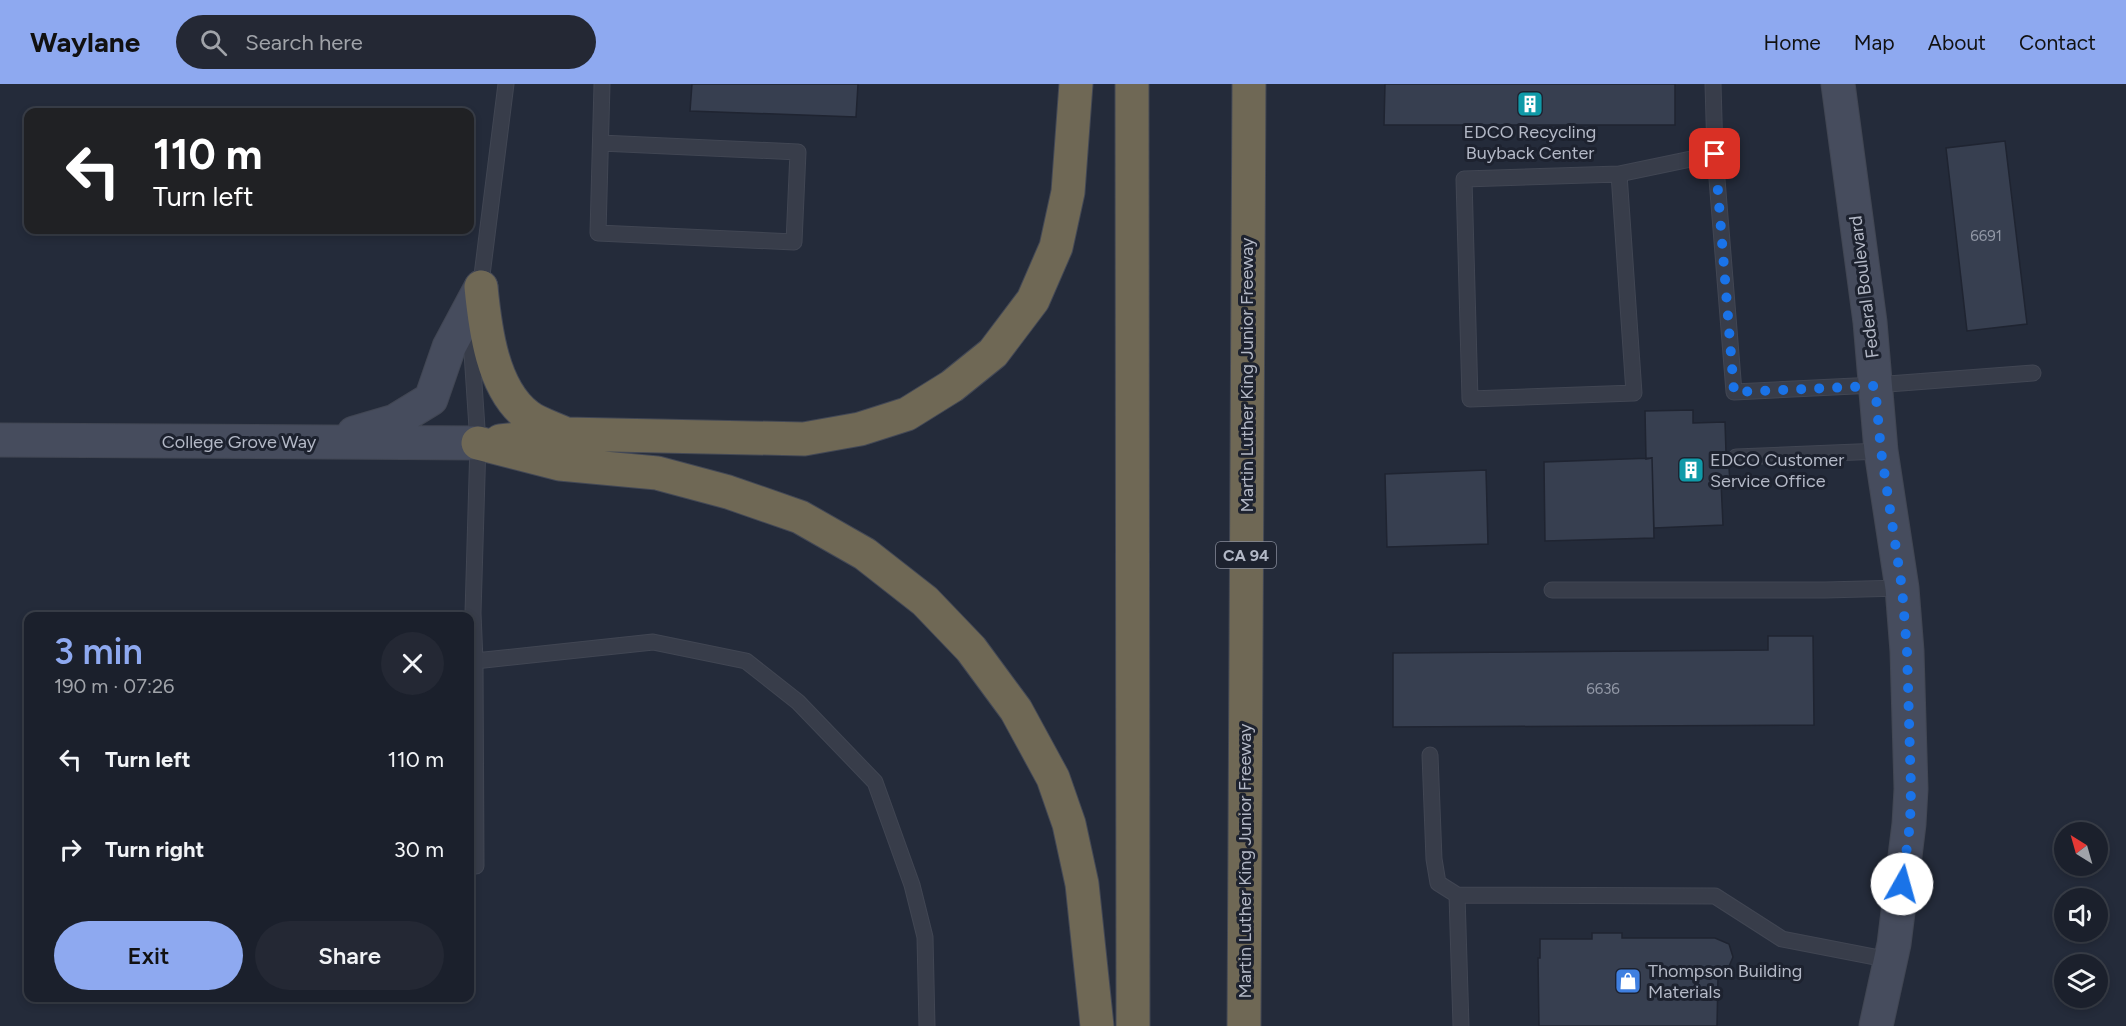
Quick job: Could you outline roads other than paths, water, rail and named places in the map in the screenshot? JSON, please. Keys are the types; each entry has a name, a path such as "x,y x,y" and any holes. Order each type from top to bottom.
{"highway":[{"path":"478,443 566,434 804,439 860,429 907,414 952,386 993,353 1033,300 1056,247 1068,192 1076,84"},
{"path":"1131,84 1133,1026"},
{"name":"Martin Luther King Junior Freeway","path":"1244,1026 1249,84"},
{"path":"481,287 485,328 492,358 510,396 528,416 566,434"},
{"path":"478,443 560,464 657,473 728,492 800,517 865,554 925,601 971,649 1016,710 1053,778 1069,824 1082,884 1097,1026"}],"main road":[{"name":"Federal Boulevard","path":"1838,84 1870,322 1881,451 1902,588 1907,651 1910,824 1890,960 1876,1026"},
{"path":"320,442 395,421 431,399 449,347 481,287"},
{"name":"College Grove Way","path":"0,440 478,443"}],"lane":[{"path":"473,612 478,443 472,353 506,84"},
{"path":"600,143 798,152 794,242 598,233 600,143 602,84"},
{"path":"1713,84 1715,154 1734,392 1875,386 2033,373"},
{"path":"1619,174 1634,393 1470,399 1464,178 1619,174 1715,154"},
{"path":"1736,457 1881,451"},
{"path":"1552,590 1902,588"},
{"path":"474,637 476,866"},
{"path":"475,661 653,642 746,661 798,702 875,782 912,885 925,937 927,1026"},
{"path":"1430,755 1434,859 1438,883 1457,895 1715,896 1782,939 1890,960"},
{"path":"1457,895 1461,1026"}],"place":[{"name":"EDCO Recycling Buyback Center","path":"1530,104"},
{"name":"EDCO Customer Service Office","path":"1691,470"},
{"name":"Thompson Building Materials","path":"1628,981"}]}
